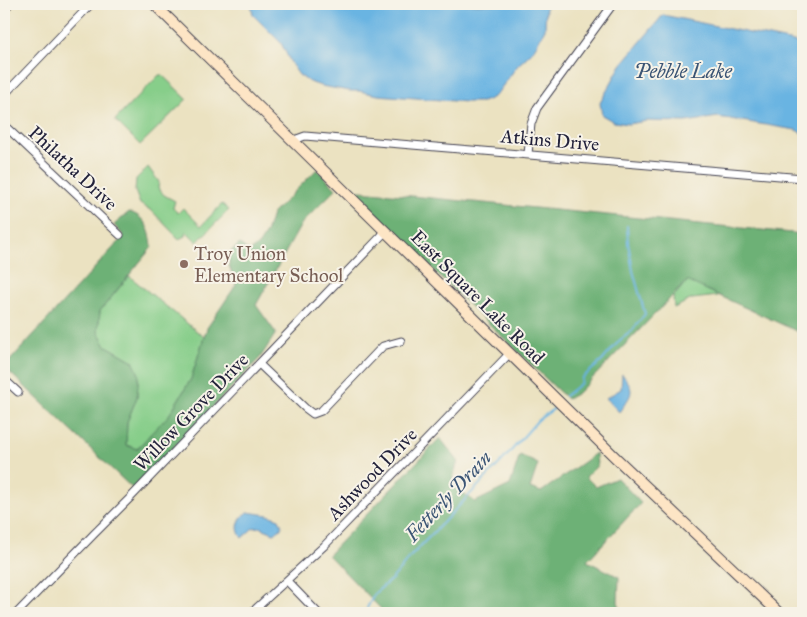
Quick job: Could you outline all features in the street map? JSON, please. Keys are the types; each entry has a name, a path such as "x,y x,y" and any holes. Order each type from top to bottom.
{"main road":[{"name":"East Square Lake Road","path":"159,5 617,459 779,613"}],"street":[{"path":"4,11 9,4"},
{"path":"4,95 90,4"},
{"path":"528,154 531,124 536,108 613,4"},
{"name":"Philatha Drive","path":"4,125 120,235"},
{"name":"Atkins Drive","path":"294,140 305,136 803,178"},
{"name":"Willow Grove Drive","path":"17,613 93,534 132,497 386,231"},
{"path":"259,364 304,408 313,414 321,411 384,346 401,341"},
{"name":"Ashwood Drive","path":"251,613 324,546 510,353"},
{"path":"4,378 18,392"},
{"path":"287,581 318,613"}],"green space":[{"path":"159,75 162,75 187,99 140,145 115,120"},
{"path":"148,167 159,182 158,188 164,195 175,201 173,208 178,213 183,208 201,226 222,204 229,210 197,242 186,231 185,236 179,239 152,211 140,204 135,191 136,179"},
{"path":"317,169 336,189 302,223 256,305 276,333 260,358 133,489 4,367 124,236 114,225 129,212 135,214 149,230 152,247 100,311 98,331 105,345 133,361 139,374 137,397 127,422 126,445 137,449 169,415 191,379 207,328 236,285 229,265 229,253 240,244 250,252 259,244 266,233 272,214"},
{"path":"350,190 803,234 803,334 687,281 578,393 567,399"},
{"path":"129,276 204,337 191,379 169,415 137,449 126,445 127,422 137,397 133,361 105,345 98,331 100,311"},
{"path":"691,277 718,296 692,299 674,308 673,297"},
{"path":"440,438 458,461 452,481 475,502 510,485 520,455 538,464 530,488 541,492 596,453 597,466 586,477 596,487 617,478 641,503 587,561 619,577 618,602 622,613 385,613 328,555"}],"water":[{"path":"251,4 546,4 545,29 531,53 518,65 496,95 490,99 482,102 466,102 378,95 321,86 309,82 299,75 281,43 253,15"},
{"name":"Pebble Lake","path":"663,15 803,44 803,134 796,130 718,117 686,122 647,121 628,124 614,122 602,115 600,103 621,65"},
{"path":"622,374 630,385 631,393 619,412 606,398 621,389"},
{"path":"247,512 268,515 279,519 282,526 280,530 274,533 259,527 253,528 242,538 238,524"}],"waterway":[{"name":"Fetterly Drain","path":"565,396 581,383 582,378 602,361 620,340 632,331 645,314 633,271 627,226"},
{"name":"Fetterly Drain","path":"367,608 375,593 393,578 409,558 503,460 538,420 555,408"}],"place":[{"name":"Troy Union Elementary School","path":"184,264"}]}
